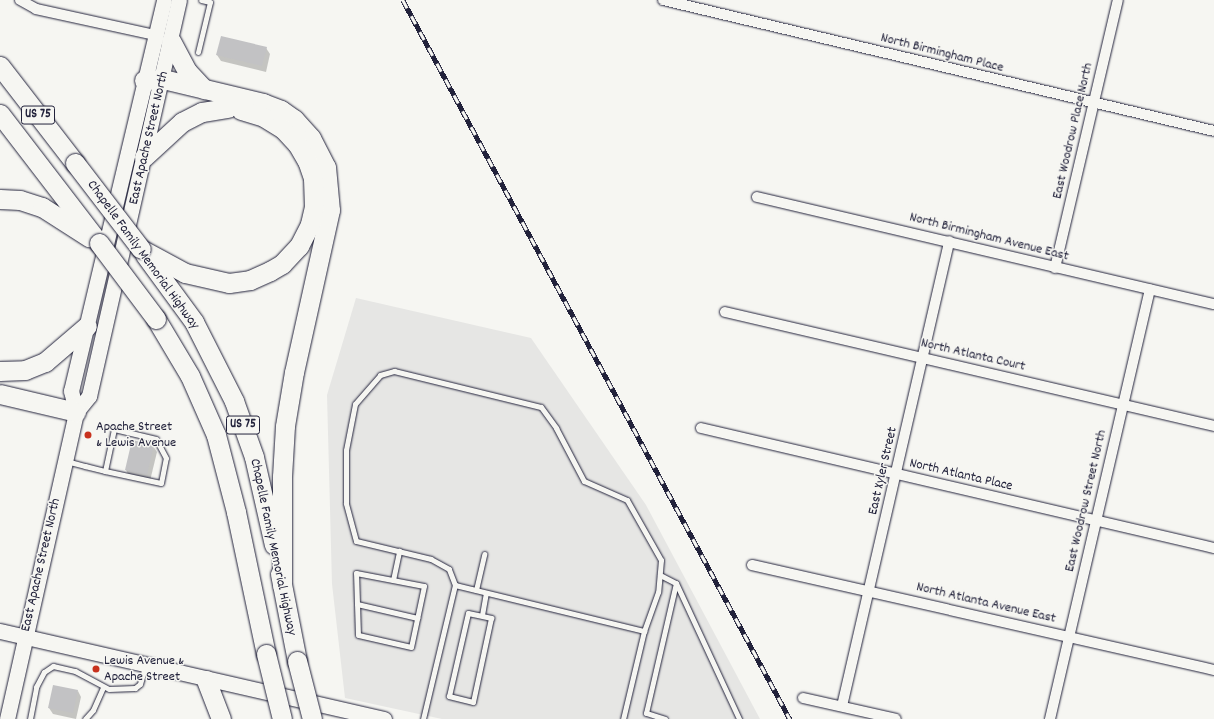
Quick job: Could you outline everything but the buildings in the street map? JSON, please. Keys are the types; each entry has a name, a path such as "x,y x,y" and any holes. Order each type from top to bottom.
{"highway":[{"path":"163,38 187,72 204,89"},
{"name":"Chapelle Family Memorial Highway","path":"0,66 141,249 168,273 207,345 245,430 261,486 297,661 312,719"},
{"path":"144,80 269,120 283,129 297,144 307,161 313,178 314,202 310,224 303,239 288,258 270,271 250,280 218,282 197,277 168,273"},
{"path":"161,85 204,89 263,103 288,114 315,144 328,176 330,198 328,225 294,372 287,413 282,477 282,585"},
{"path":"144,157 182,122 202,112 228,108"},
{"name":"Chapelle Family Memorial Highway","path":"0,114 65,211 99,243 156,319 190,376 216,435 236,512 266,654 282,719"},
{"path":"0,199 30,203 65,211"},
{"path":"0,371 25,370 45,362 87,326"},
{"path":"0,394 76,412"},
{"path":"206,680 221,719"}],"main road":[{"name":"East Apache Street North","path":"76,412 89,396 161,85 164,0"},
{"name":"East Apache Street North","path":"7,719 76,412 71,391 144,80 179,0"},
{"path":"0,631 206,680 384,719"}],"street":[{"path":"20,0 36,9 163,38"},
{"name":"North Birmingham Place","path":"663,0 1094,104 1214,131"},
{"name":"East Woodrow Place North","path":"1055,268 1118,0"},
{"name":"North Birmingham Avenue East","path":"757,197 1214,304"},
{"name":"East Xyler Street","path":"842,706 924,358 949,241"},
{"name":"East Woodrow Street North","path":"1050,719 1150,290"},
{"name":"North Atlanta Court","path":"726,312 1214,426"},
{"name":"North Atlanta Place","path":"701,428 1214,548"},
{"name":"North Atlanta Avenue East","path":"752,565 869,590 1214,670"},
{"path":"803,698 896,719"}],"lane":[{"path":"198,52 210,2 201,0"},
{"path":"423,719 455,585 450,569 431,559 356,541 346,503 346,450 355,404 380,375 394,371 541,407 556,428 584,481 628,500 662,560 658,592 644,631 623,719"},
{"path":"65,461 161,483 166,458 156,439 114,429 105,470"},
{"path":"393,580 399,551"},
{"path":"476,590 484,554"},
{"path":"356,572 393,580 424,586 411,647 358,635 356,572"},
{"path":"660,575 676,583 739,719"},
{"path":"665,719 646,713 676,583"},
{"path":"455,585 644,631"},
{"path":"482,615 486,593"},
{"path":"357,604 417,618"},
{"path":"468,613 482,615 491,618 473,702 449,696 468,613"},
{"path":"30,719 36,687 44,672 53,666 75,671 103,688 135,688 140,684 145,666"},
{"path":"85,719 93,710 103,688"}],"shaded area":[{"path":"356,298 531,338 646,505 760,719 442,719 345,698 332,584 327,395"}],"railway":[{"path":"403,0 790,719"}],"place":[{"name":"Apache Street & Lewis Avenue","path":"88,435"},
{"name":"Lewis Avenue & Apache Street","path":"96,669"}]}
